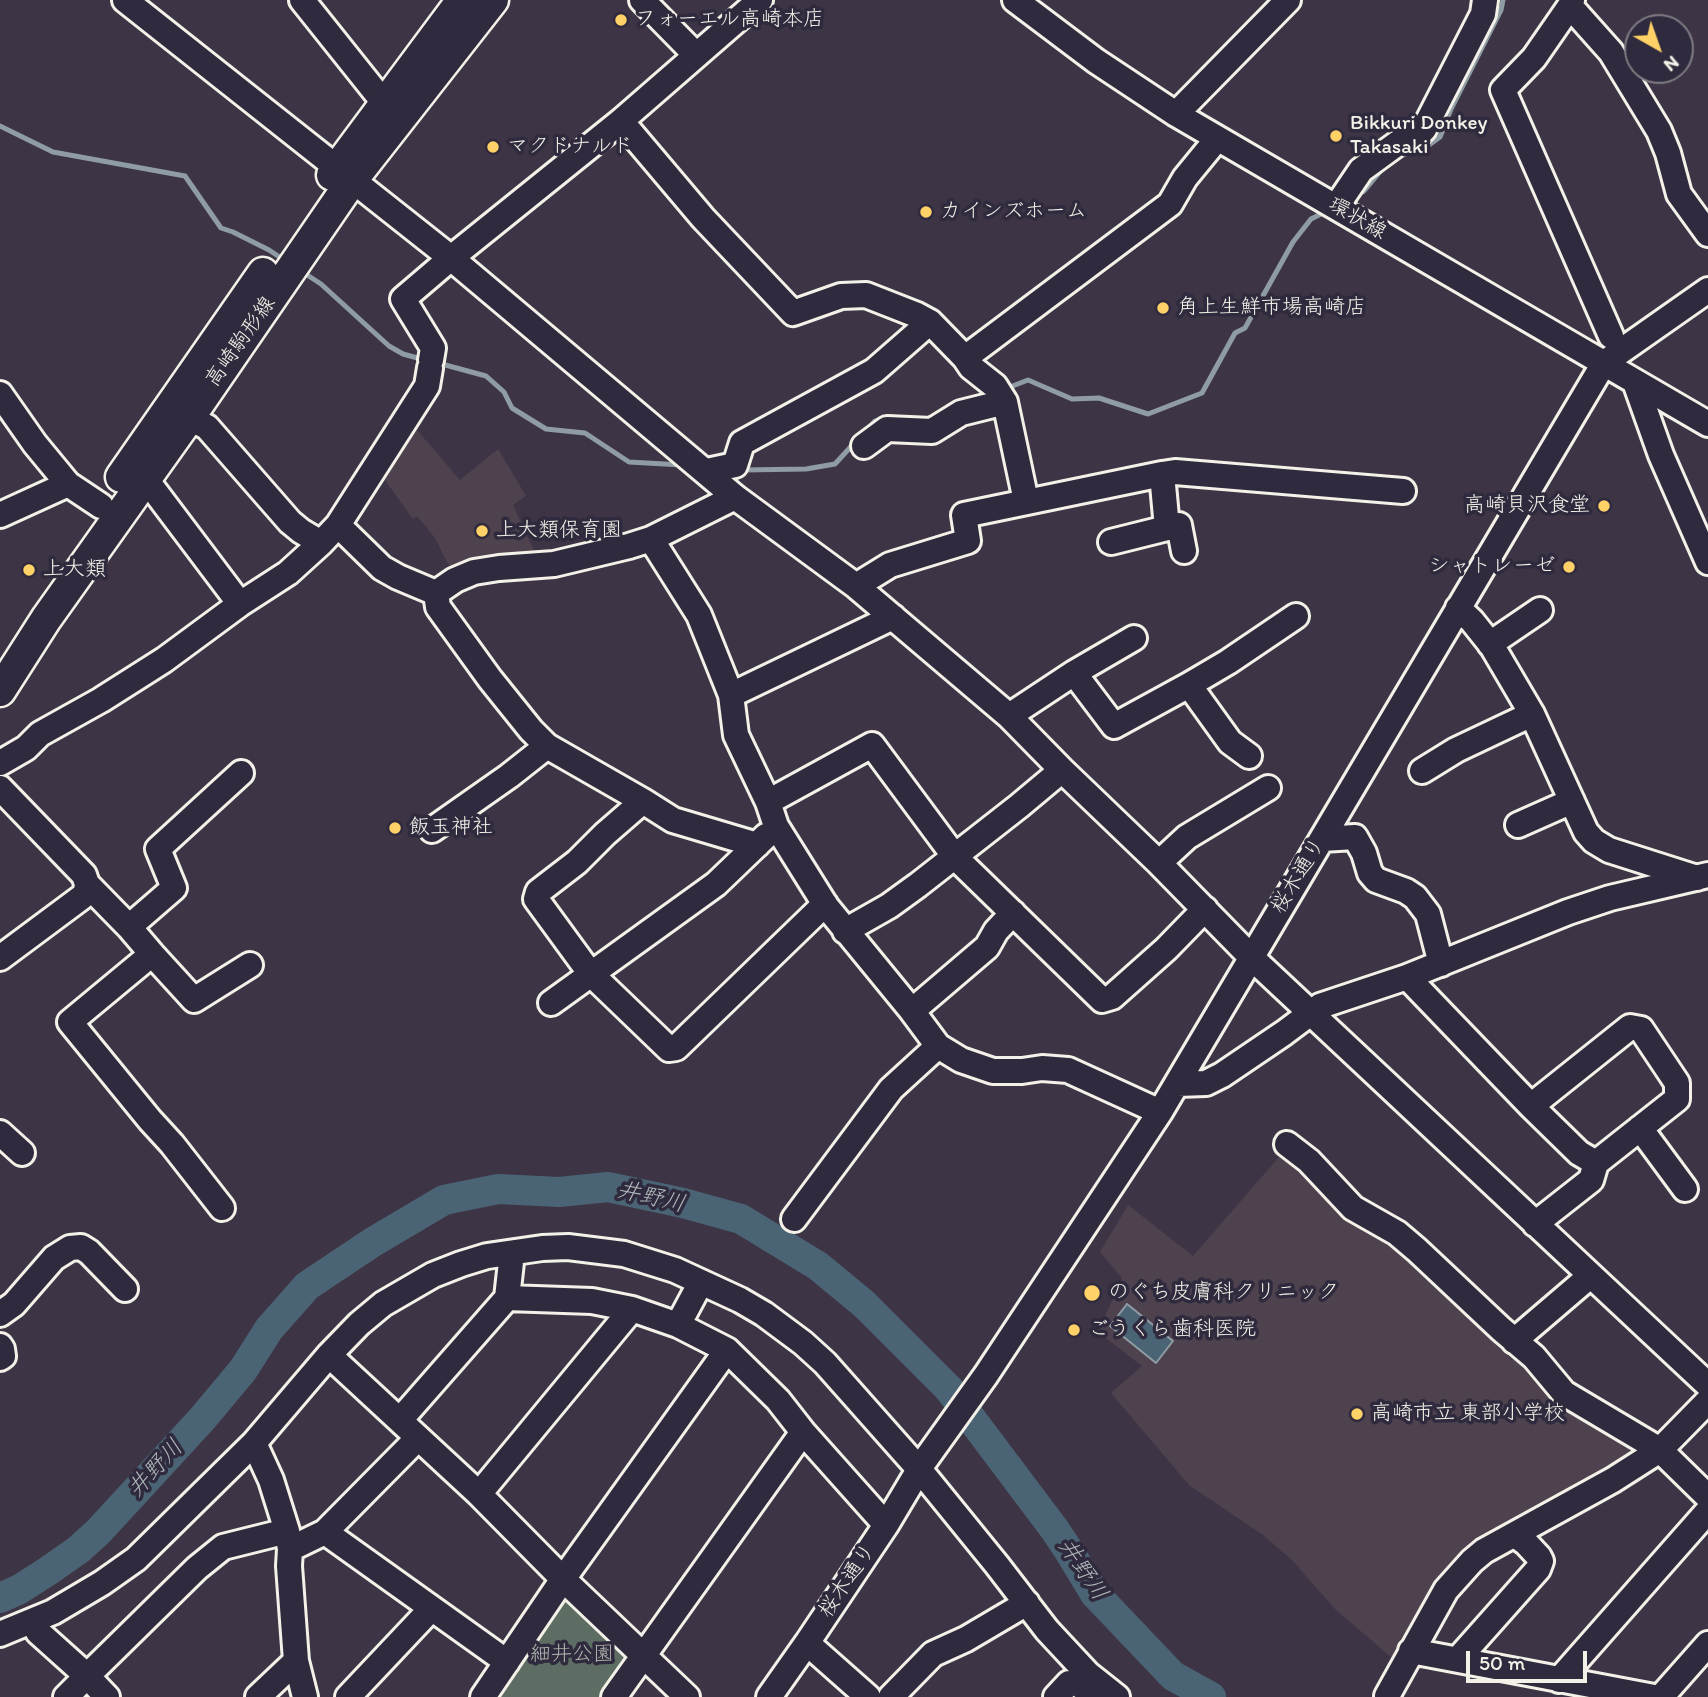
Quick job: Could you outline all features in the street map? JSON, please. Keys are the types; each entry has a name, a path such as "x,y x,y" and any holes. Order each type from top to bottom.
{"main road":[{"name":"高崎駒形線","path":"0,691 46,619 189,418 345,173 384,104 462,0"},
{"name":"高崎駒形線","path":"0,653 101,506 345,173 493,0"}],"street":[{"path":"125,0 451,258 735,496 856,586 1009,716 1310,1013 1590,1276 1703,1370"},
{"path":"302,0 384,104"},
{"path":"642,0 696,55"},
{"path":"0,763 26,748 40,734 102,701 164,660 240,604 288,573 330,534 427,386 433,348 403,299 621,121 760,0"},
{"path":"1176,114 1288,0"},
{"path":"1336,207 1362,170 1398,143 1415,138 1423,128 1483,14 1485,0"},
{"name":"環状線","path":"1019,1 1096,61 1176,114 1708,424"},
{"path":"1611,336 1503,90 1534,58 1571,3 1611,52 1652,119 1664,141 1679,194 1708,234"},
{"path":"621,121 703,218 793,313 841,296 866,295 930,322 971,367 995,386 1005,402 1026,501"},
{"path":"965,358 1170,204 1185,178 1217,139"},
{"path":"1604,363 1708,290"},
{"path":"707,471 735,465 742,443 874,371 930,322"},
{"name":"桜木通り","path":"769,1697 1160,1112 1604,363"},
{"path":"1635,382 1661,455 1705,547"},
{"path":"864,446 887,429 932,431 961,413 1005,402"},
{"path":"4,408 68,484 101,506"},
{"path":"189,418 207,427 290,523 330,534 398,577 436,593"},
{"path":"856,586 890,565 968,541 964,515 1162,474 1175,472 1403,491"},
{"path":"1162,474 1167,528"},
{"path":"145,478 240,604"},
{"path":"0,515 68,484"},
{"path":"436,593 455,580 474,572 554,564 629,547 651,539 735,496"},
{"path":"1111,542 1179,525 1184,551"},
{"path":"651,539 699,615 731,695 737,735 768,802 776,826 825,904 938,1046 961,1060 993,1071 1042,1068 1068,1070 1160,1112"},
{"path":"436,593 438,607 490,679 547,746 673,820 757,845"},
{"path":"1458,608 1490,644 1532,714 1586,832 1594,841 1609,850 1703,877"},
{"path":"1490,644 1540,610"},
{"path":"1073,673 1115,726 1228,662 1296,616"},
{"path":"731,695 893,617"},
{"path":"1009,716 1073,673 1134,638"},
{"path":"1189,685 1230,742 1249,756"},
{"path":"1422,771 1456,750 1532,714"},
{"path":"768,802 872,745 955,857 1102,1000 1112,997 1205,909"},
{"path":"432,830 547,746"},
{"path":"845,931 889,906 955,857 1062,770"},
{"path":"129,927 174,888 158,849 241,773"},
{"path":"0,788 84,875 87,884 82,897 0,958"},
{"path":"1160,863 1187,837 1268,789"},
{"path":"643,801 577,862 538,892 536,899 590,974 669,1049 676,1048 825,904"},
{"path":"1518,825 1572,802"},
{"path":"551,1003 716,884 776,826"},
{"path":"1322,839 1355,837 1364,853 1370,873 1376,880 1415,897 1428,914 1441,964"},
{"path":"1177,1084 1206,1083 1222,1075 1320,1006 1408,977 1568,912 1610,898 1703,877"},
{"path":"87,884 194,1000 250,965"},
{"path":"912,1011 987,947 996,930 1013,913"},
{"path":"152,954 70,1022 222,1208"},
{"path":"1408,977 1531,1106 1579,1153 1596,1163"},
{"path":"1531,1106 1630,1027 1641,1029 1677,1083 1677,1099 1596,1163 1591,1180 1535,1224"},
{"path":"794,1219 891,1089 938,1046"},
{"path":"1640,1128 1685,1189"},
{"path":"0,1133 22,1153"},
{"path":"1287,1144 1309,1161 1353,1208 1397,1233 1417,1250 1534,1357 1564,1393 1660,1450 1708,1497"},
{"path":"0,1314 14,1304 54,1258 70,1248 81,1247 89,1252 125,1289"},
{"path":"0,1634 53,1612 136,1559 254,1443 329,1355 383,1304 433,1275 461,1264 512,1252 568,1247 624,1254 675,1270 740,1300 803,1343 921,1466 1047,1630 1088,1674 1118,1697"},
{"path":"400,1420 507,1298 512,1252"},
{"path":"1514,1340 1590,1276"},
{"path":"678,1325 701,1282"},
{"path":"507,1298 593,1301 632,1309 678,1325 727,1350 778,1399 803,1432 886,1525"},
{"path":"479,1494 632,1309"},
{"path":"0,1346 3,1356 0,1358"},
{"path":"483,1697 563,1579 727,1350"},
{"path":"329,1355 479,1494 563,1579 687,1697"},
{"path":"1387,1696 1446,1590 1461,1573 1485,1551 1613,1480 1660,1450 1708,1401"},
{"path":"614,1697 803,1432"},
{"path":"66,1697 197,1568 223,1547 289,1540 325,1532 418,1438"},
{"path":"254,1443 271,1480 289,1540 296,1661 305,1697"},
{"path":"1559,1680 1708,1511"},
{"path":"325,1532 507,1662"},
{"path":"1458,1659 1538,1569 1541,1561 1539,1557 1515,1535"},
{"path":"891,1697 933,1654 966,1639 1027,1603"},
{"path":"348,1697 431,1609"},
{"path":"32,1621 38,1632 107,1697"},
{"path":"807,1643 868,1697"},
{"path":"1661,1697 1708,1644"},
{"path":"1411,1651 1654,1697"},
{"path":"258,1697 296,1661"},
{"path":"1056,1697 1069,1683 1077,1683 1095,1697"}],"shaded area":[{"path":"411,423 460,480 498,449 526,496 513,505 538,559 455,573 435,538 417,516 413,519 382,476 397,456 392,450"},
{"name":"高崎市立 東部小学校","path":"1285,1150 1505,1342 1499,1347 1512,1360 1521,1353 1644,1447 1491,1540 1398,1663 1336,1610 1291,1559 1263,1535 1189,1485 1111,1393 1142,1366 1098,1332 1122,1278 1100,1252 1128,1205 1193,1256"}],"green space":[{"name":"細井公園","path":"571,1598 628,1651 629,1664 604,1697 493,1697 560,1599"}],"water":[{"path":"1127,1304 1173,1341 1156,1363 1110,1326"}],"waterway":[{"path":"1419,147 1429,145 1440,137 1451,109 1501,10 1503,0"},
{"path":"0,126 53,152 185,176 221,228 269,250 284,260"},
{"path":"1354,196 1364,191 1384,167"},
{"path":"1005,389 1028,380 1072,399 1099,398 1148,414 1202,393 1235,333 1245,328 1293,242 1311,219 1327,211"},
{"path":"301,271 321,284 389,346 403,354 425,360"},
{"path":"438,363 486,376 504,392 512,408 546,429 585,433 629,462 682,465"},
{"path":"866,431 875,421 893,417"},
{"path":"743,470 806,469 835,464 856,441"},
{"name":"井野川","path":"0,1598 48,1571 98,1532 202,1419 243,1370 269,1329 307,1286 373,1242 444,1200 498,1189 559,1192 608,1187 741,1219 818,1266 864,1304 949,1389 1055,1530 1095,1594 1173,1676 1211,1697"}],"place":[{"name":"フォーエル高崎本店","path":"621,20"},
{"name":"Bikkuri Donkey Takasaki","path":"1336,136"},
{"name":"マクドナルド","path":"493,147"},
{"name":"カインズホーム","path":"926,212"},
{"name":"角上生鮮市場高崎店","path":"1163,308"},
{"name":"高崎貝沢食堂","path":"1604,506"},
{"name":"上大類保育園","path":"482,531"},
{"name":"シャトレーゼ","path":"1569,567"},
{"name":"上大類","path":"29,570"},
{"name":"飯玉神社","path":"395,828"},
{"name":"のぐち皮膚科クリニック","path":"1092,1293"},
{"name":"ごうくら歯科医院","path":"1074,1330"},
{"name":"高崎市立 東部小学校","path":"1357,1414"}]}
